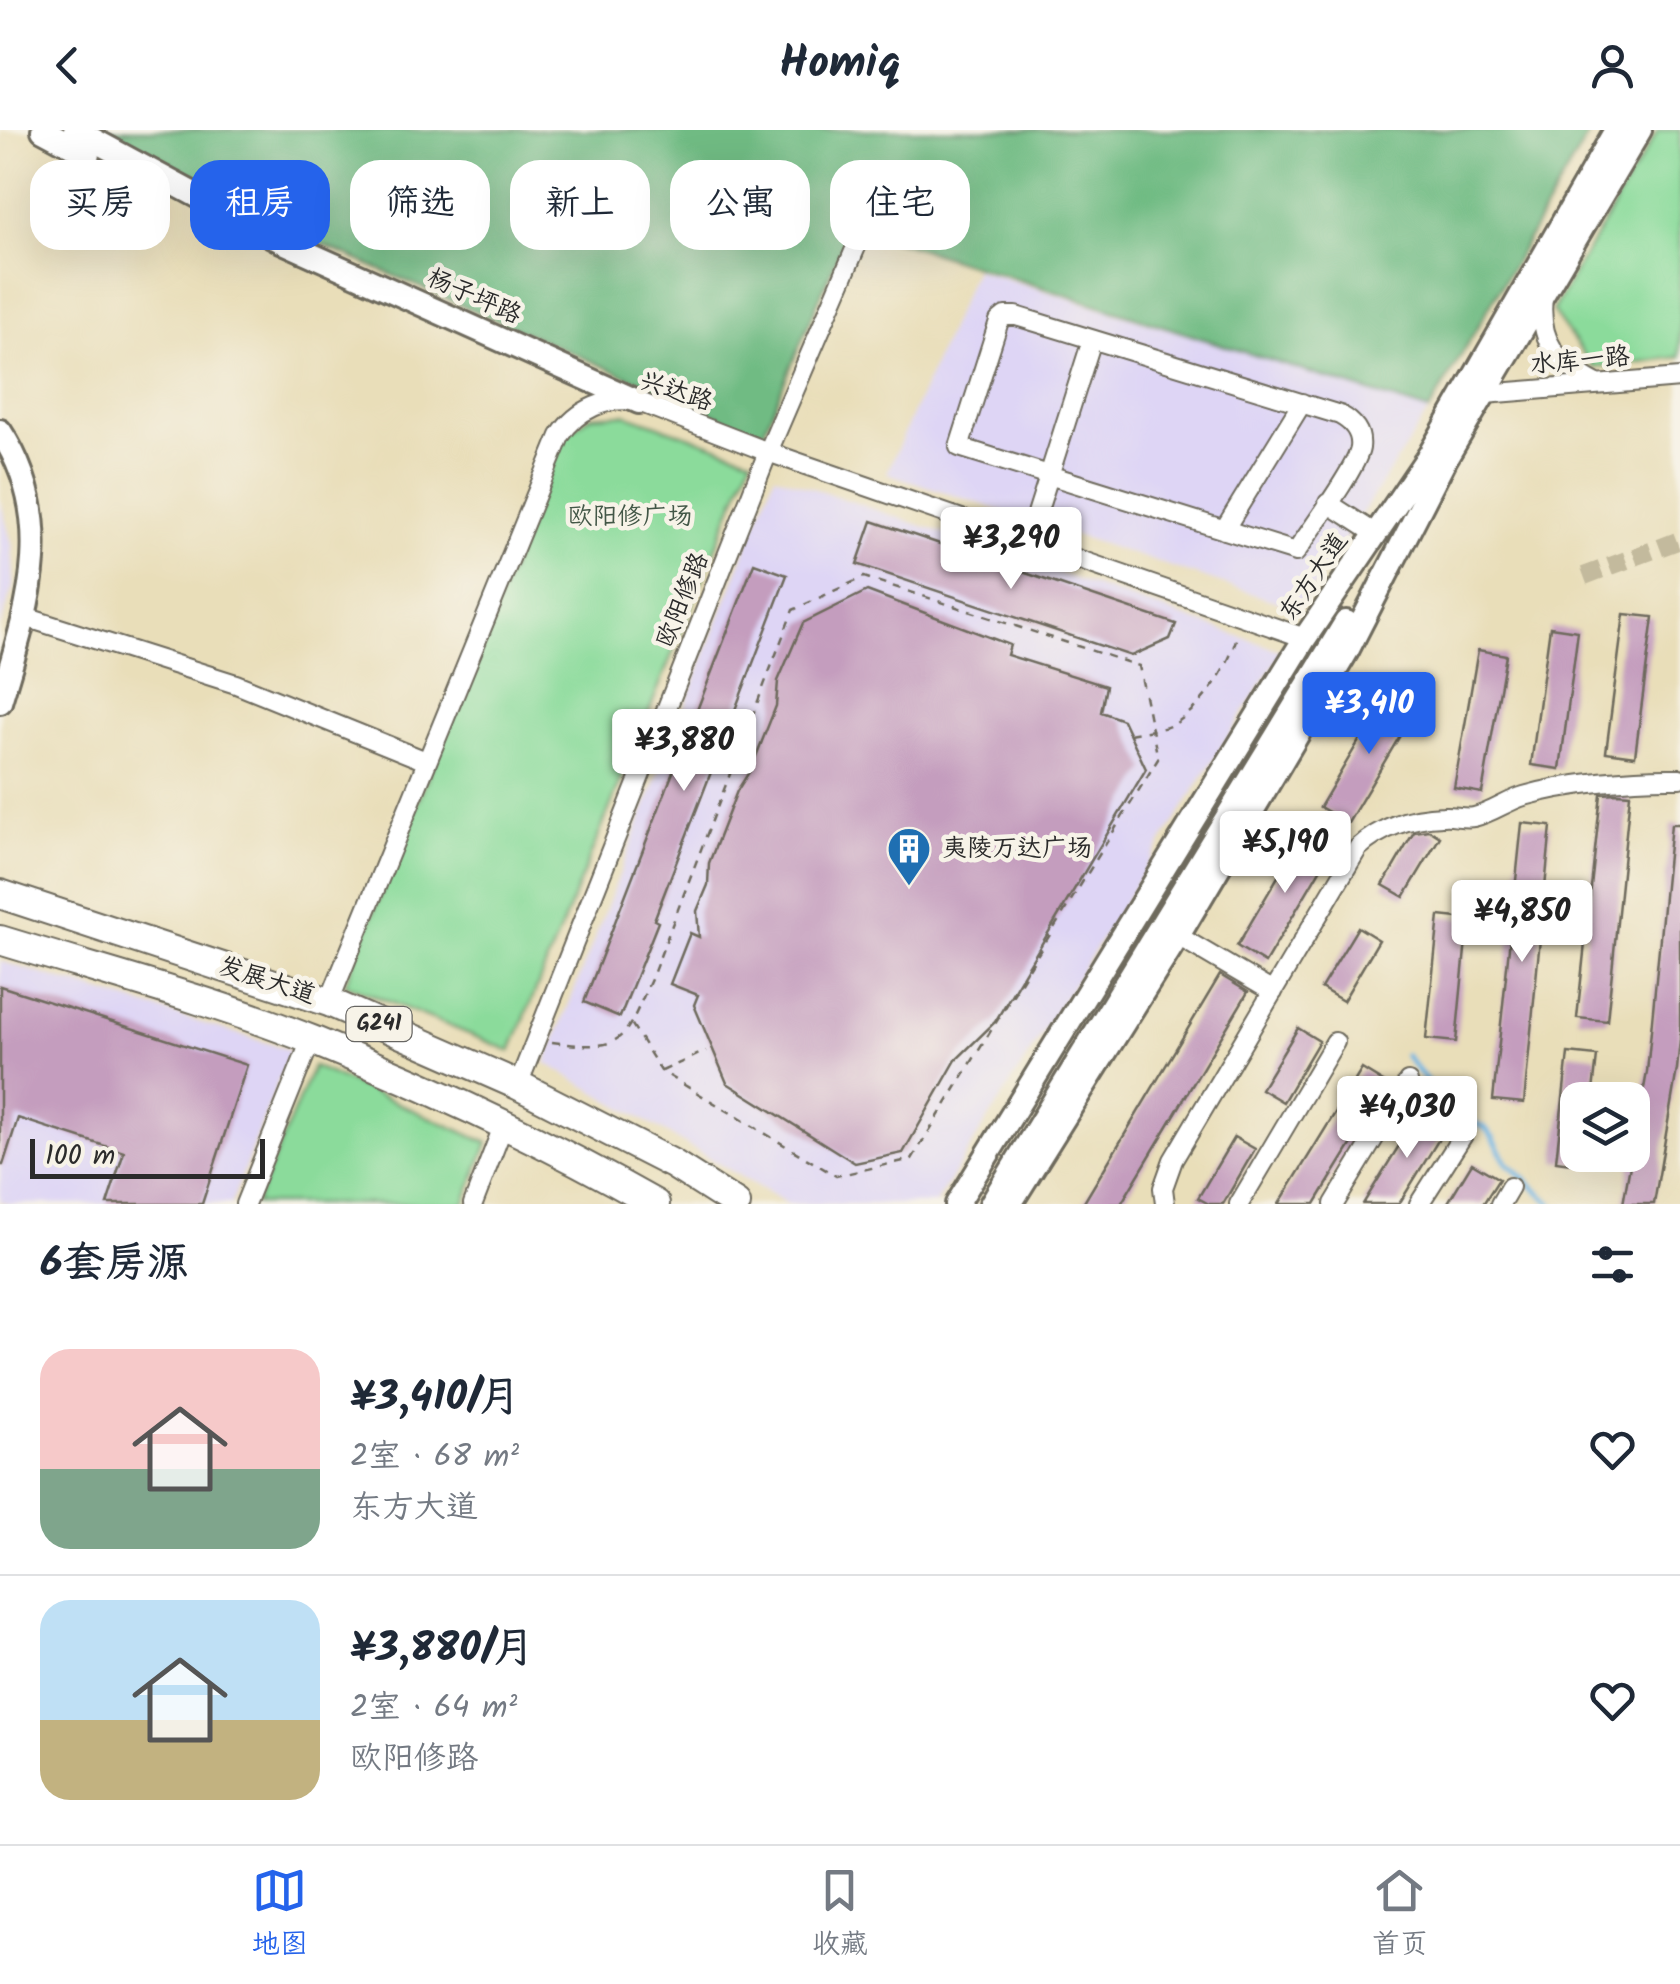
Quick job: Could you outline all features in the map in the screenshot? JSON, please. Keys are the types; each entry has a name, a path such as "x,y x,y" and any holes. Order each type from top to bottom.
{"highway":[{"name":"发展大道","path":"0,894 330,1002 518,1085 673,1164 736,1204"},
{"name":"发展大道","path":"0,940 312,1040 504,1124 655,1204"}],"main road":[{"name":"杨子坪路","path":"43,130 274,255 604,403"},
{"name":"杨子坪路","path":"75,130 281,240 639,402"},
{"name":"东方大道","path":"1010,1204 1178,936 1347,651 1438,457 1616,130"},
{"name":"东方大道","path":"957,1204 1306,638 1376,534 1485,394 1640,130"},
{"path":"0,431 20,466 35,533 26,617 0,702"},
{"path":"973,1204 1438,457"},
{"path":"991,1204 1438,457"}],"street":[{"name":"欧阳修路","path":"518,1085 768,452 855,250"},
{"path":"1543,295 1541,316 1553,352 1570,370 1597,385"},
{"path":"1005,316 1016,316 1340,415 1357,430 1359,453 1296,552 1050,475 959,447 999,321 1005,316"},
{"path":"1028,542 1092,340"},
{"name":"水库一路","path":"1485,394 1680,378"},
{"name":"兴达路","path":"330,1002 560,436 574,417 604,403 639,402 768,452 1306,638"},
{"path":"1224,530 1302,403"},
{"path":"1328,503 1376,534"},
{"path":"26,617 236,684 426,760"},
{"path":"1165,1204 1163,1188 1173,1160 1358,848 1390,825 1445,815 1471,818 1520,796 1556,788 1680,778"},
{"path":"1178,936 1273,992"},
{"path":"245,1204 312,1040"},
{"path":"1238,1204 1335,1042"},
{"path":"1334,1204 1408,1082"},
{"path":"472,1204 504,1124"},
{"path":"1420,1204 1463,1135"},
{"path":"1500,1204 1510,1187"}],"path":[{"path":"536,1040 597,1048 616,1041 631,1023 793,610 864,578 1138,666 1158,759 912,1160 836,1176 661,1071 631,1023"},
{"path":"1130,734 1174,724 1204,696 1232,659 1242,616"},
{"path":"661,1071 706,1050"}],"shaded area":[{"path":"975,269 1429,411 1299,609 887,473"},
{"name":"夷陵万达广场","path":"775,475 1282,651 935,1204 788,1204 546,1063"},
{"path":"0,500 12,544 14,584 0,628"},
{"path":"0,961 290,1050 231,1204 0,1201"}],"green space":[{"path":"98,130 1591,130 1429,411 925,250 970,250 970,160 830,160 830,250 840,250 762,435 330,248 330,160 190,160 190,178 170,168 170,160 155,160"},
{"path":"1658,130 1680,130 1680,357 1594,368 1552,311"},
{"name":"欧阳修广场","path":"625,414 752,458 511,1051 345,984 564,436 591,416"},
{"path":"313,1066 488,1143 464,1204 255,1204"}],"building":[{"path":"872,521 1176,624 1170,639 1131,656 857,564"},
{"path":"754,563 787,575 620,1017 584,1002"},
{"name":"夷陵万达广场","path":"867,591 1010,645 1007,655 1106,686 1101,712 1123,720 1146,769 995,1022 956,1060 903,1153 855,1163 727,1083 694,1005 698,995 670,984 690,933 699,937 697,911 708,885 709,863 776,706 778,681 803,623"},
{"path":"1624,614 1653,617 1635,756 1606,752"},
{"path":"1550,627 1578,631 1560,769 1531,765"},
{"path":"1478,650 1506,655 1482,793 1454,788"},
{"path":"1389,690 1417,707 1348,823 1320,807"},
{"path":"1601,794 1630,794 1607,1021 1577,1018"},
{"path":"1522,823 1551,826 1524,1103 1493,1100"},
{"path":"1671,824 1680,824 1677,1069 1654,1204 1623,1204 1629,1172 1650,1172 1647,1072"},
{"path":"1306,829 1334,846 1265,963 1237,946"},
{"path":"1429,830 1440,837 1404,897 1383,885 1414,832"},
{"path":"1439,916 1468,919 1456,1042 1426,1039"},
{"path":"1358,927 1379,940 1343,1001 1321,988"},
{"path":"1220,975 1248,992 1181,1104 1121,1204 1083,1204"},
{"path":"0,986 247,1065 202,1204 107,1204 124,1152 18,1118 0,1165"},
{"path":"1298,1028 1319,1041 1283,1102 1261,1089"},
{"path":"1568,1053 1597,1056 1594,1082 1565,1082"},
{"path":"1362,1069 1388,1085 1315,1204 1279,1204"},
{"path":"1421,1110 1447,1126 1399,1204 1363,1204"},
{"path":"1560,1125 1560,1162 1556,1161"},
{"path":"1234,1137 1255,1149 1223,1204 1209,1204 1198,1198"},
{"path":"1472,1163 1499,1179 1483,1204 1447,1204"}],"waterway":[{"path":"1405,1055 1453,1112 1485,1128 1507,1163 1552,1204"}],"tunnel":[{"path":"1584,576 1680,540"}],"place":[{"name":"夷陵万达广场","path":"909,887"}]}
